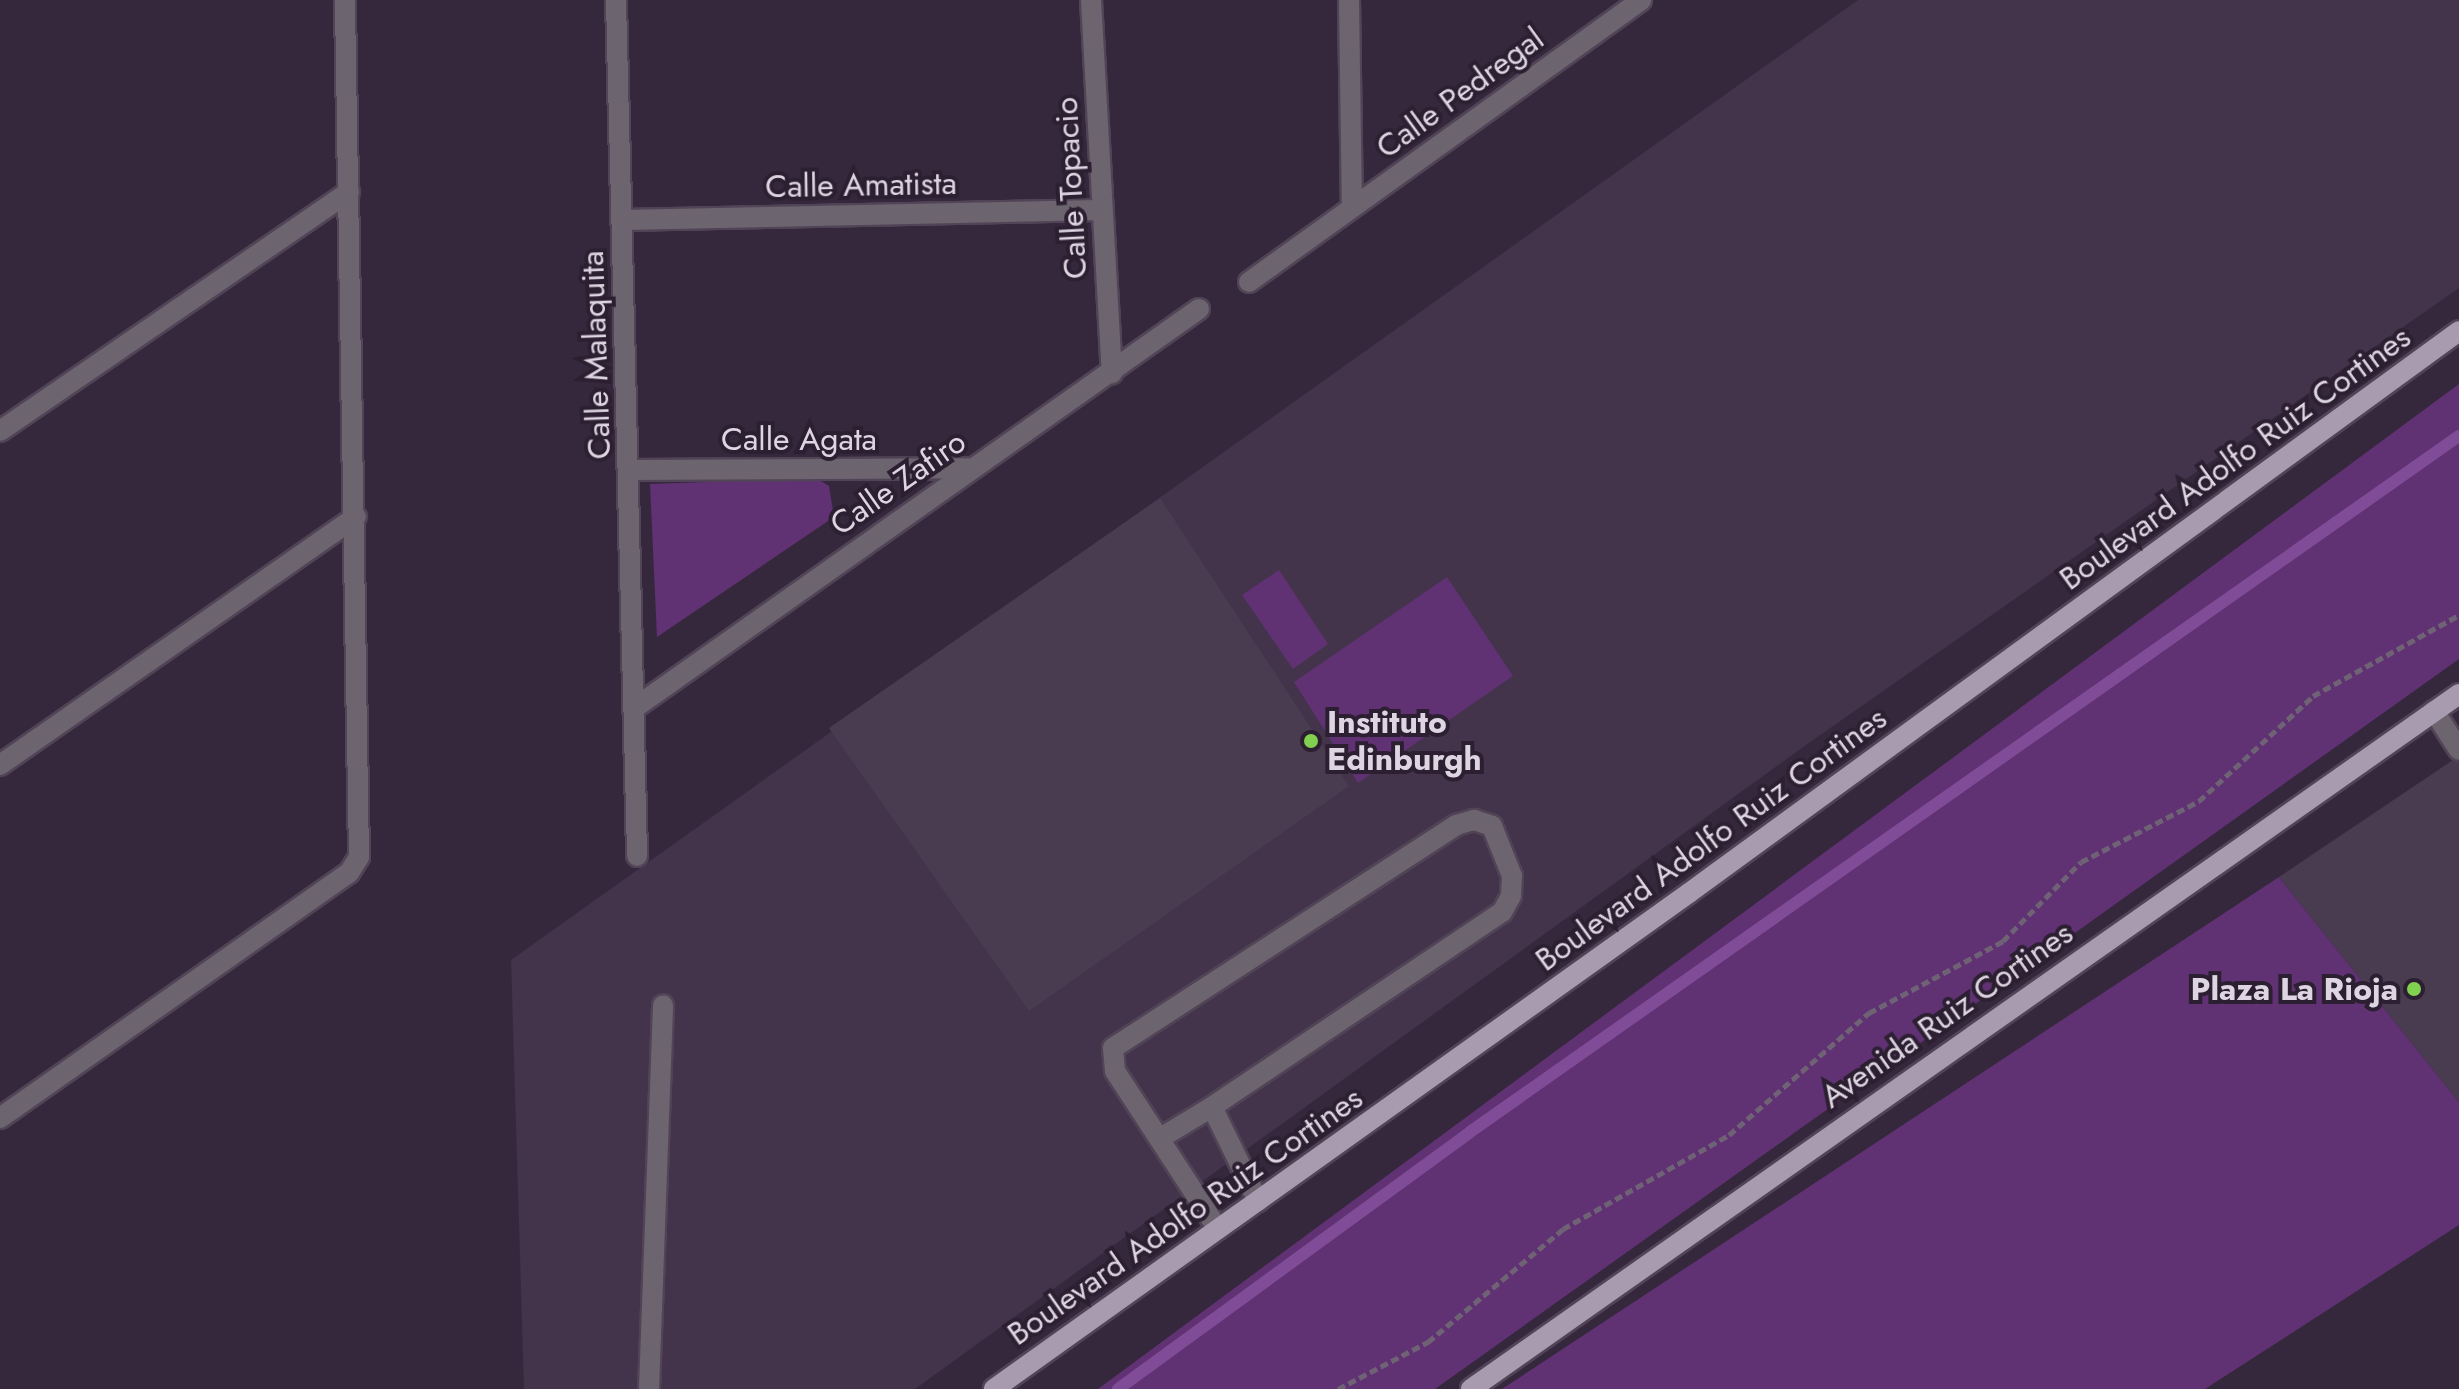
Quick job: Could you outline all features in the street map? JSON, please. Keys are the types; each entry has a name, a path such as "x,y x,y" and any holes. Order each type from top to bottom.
{"main road":[{"name":"Boulevard Adolfo Ruiz Cortines","path":"994,1389 2459,331"},
{"name":"Avenida Ruiz Cortines","path":"1471,1389 2459,694"}],"street":[{"path":"0,1118 349,873 359,857 356,517 345,0"},
{"name":"Calle Malaquita","path":"616,0 637,856"},
{"name":"Calle Topacio","path":"1091,0 1112,373"},
{"path":"1349,0 1352,207"},
{"path":"1609,0 1610,22"},
{"name":"Calle Pedregal","path":"1249,282 1641,0"},
{"path":"0,431 349,192"},
{"name":"Calle Amatista","path":"622,220 1101,210"},
{"name":"Calle Zafiro","path":"633,709 969,468 1112,373 1199,309"},
{"name":"Calle Agata","path":"629,470 969,468"},
{"path":"0,765 356,517"},
{"path":"2434,711 2459,750"},
{"path":"1162,1137 1212,1107 1502,912 1511,896 1512,876 1492,826 1474,820 1456,825 1113,1048 1115,1071 1162,1137 1218,1229"},
{"path":"649,1389 663,1005"},
{"path":"1212,1107 1258,1201"}],"path":[{"path":"1338,1389 1428,1342 1563,1229 1729,1135 1869,1013 2003,941 2081,862 2199,801 2313,696 2459,615"}],"shaded area":[{"path":"1858,0 2459,0 2459,288 1806,745 915,1389 524,1389 511,960"},
{"path":"2459,384 2459,659 1435,1389 1098,1389"},
{"path":"816,478 829,486 834,517 657,637 650,484"},
{"path":"1279,570 1328,644 1293,669 1242,595"},
{"path":"1447,577 1513,676 1358,783 1294,682"},
{"path":"2279,877 2459,1102 2459,1225 2205,1389 1502,1389"}],"building":[{"path":"1160,498 1349,786 1029,1011 829,728"},
{"name":"Plaza La Rioja","path":"2459,756 2459,1102 2279,877"}],"waterway":[{"path":"1118,1389 1470,1132 2459,436"}],"place":[{"name":"Instituto Edinburgh","path":"1311,741"},
{"name":"Plaza La Rioja","path":"2414,989"}]}
